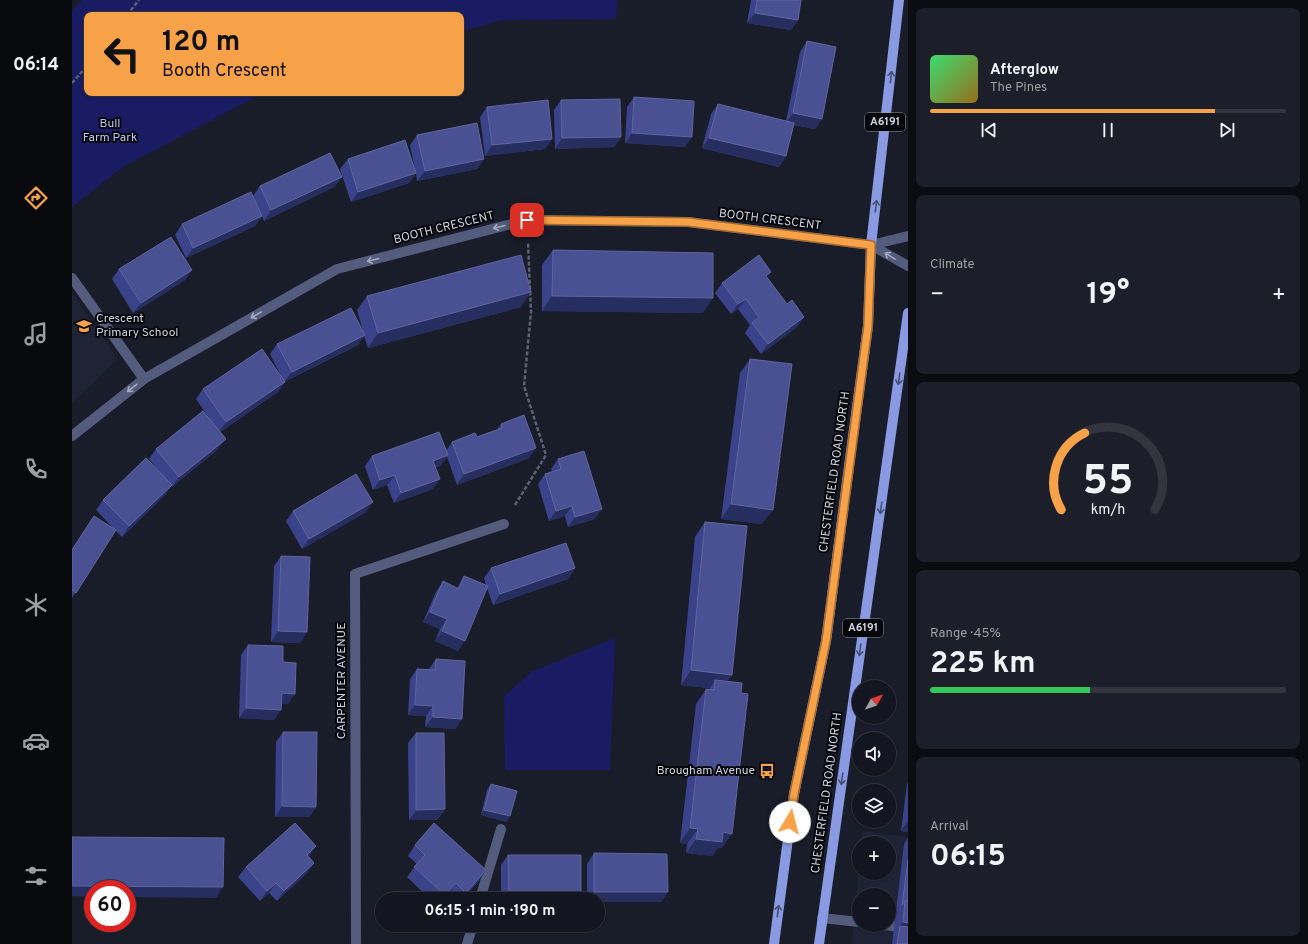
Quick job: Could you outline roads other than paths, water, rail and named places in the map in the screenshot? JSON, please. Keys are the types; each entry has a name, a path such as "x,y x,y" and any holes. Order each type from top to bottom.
{"main road":[{"name":"CHESTERFIELD ROAD NORTH","path":"774,944 794,794 826,641 868,326 871,245 899,0"},
{"name":"CHESTERFIELD ROAD NORTH","path":"819,944 908,312"}],"street":[{"name":"BOOTH CRESCENT","path":"72,436 144,379 337,269 527,220 688,222 871,245"},
{"path":"871,245 908,236"},
{"path":"871,245 908,266"},
{"path":"72,278 144,379"},
{"name":"CARPENTER AVENUE","path":"356,944 355,574 504,524"},
{"path":"482,892 501,829"},
{"path":"822,918 852,921"},
{"path":"467,944 471,932"}],"place":[{"name":"Crescent Primary School","path":"84,326"},
{"name":"Brougham Avenue","path":"767,771"}],"park label":[{"name":"Bull Farm Park","path":"110,131"}]}
